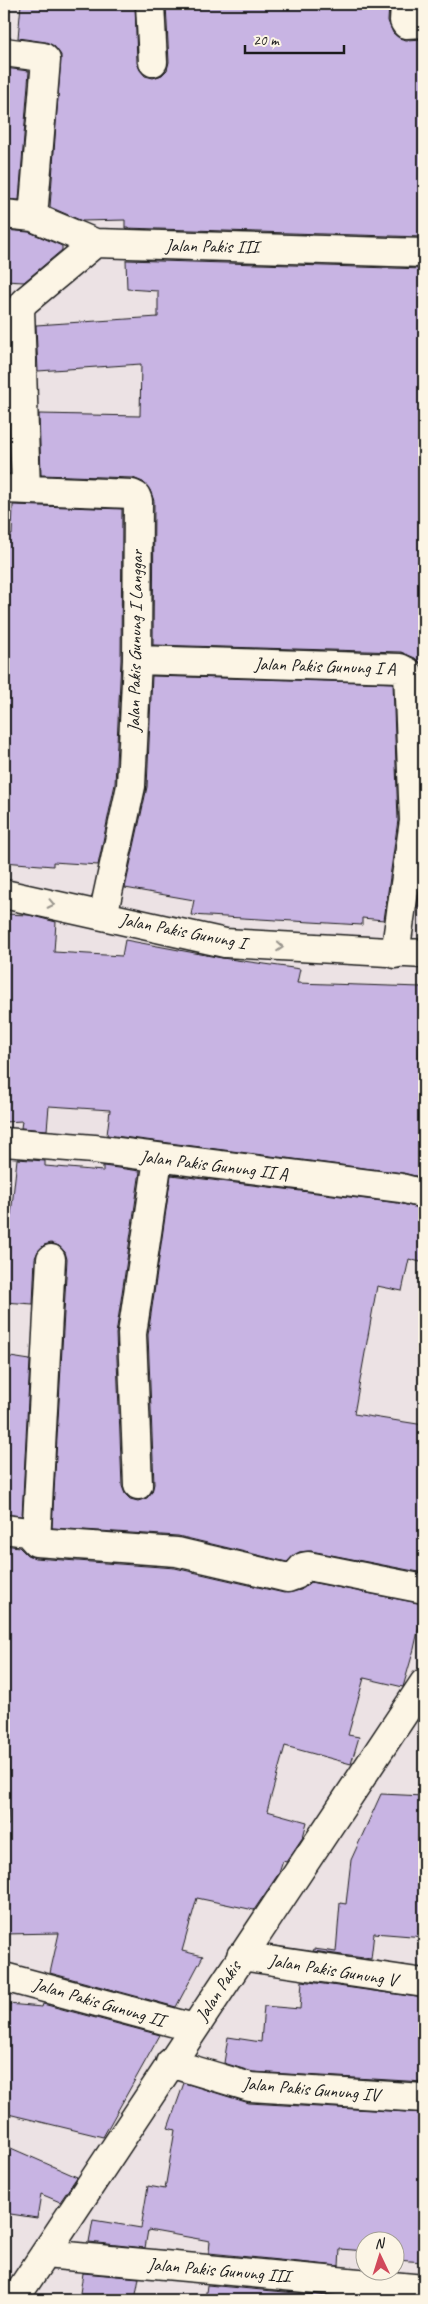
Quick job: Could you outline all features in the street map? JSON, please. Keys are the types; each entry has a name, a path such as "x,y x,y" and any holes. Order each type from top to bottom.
{"street":[{"path":"150,4 153,62"},
{"path":"405,4 404,21 406,24 424,23"},
{"path":"4,52 43,57 46,60 33,217"},
{"name":"Jalan Pakis III","path":"4,214 33,217 94,243 424,253"},
{"path":"15,490 20,310 24,302 94,243"},
{"name":"Jalan Pakis Gunung I Langgar","path":"15,490 136,496 137,660 131,786 103,916"},
{"name":"Jalan Pakis Gunung I A","path":"137,660 400,668 408,672 417,688 414,822 395,954"},
{"name":"Jalan Pakis Gunung I","path":"4,894 225,943 395,954 424,954"},
{"name":"Jalan Pakis Gunung II A","path":"4,1142 94,1149 402,1188 424,1194"},
{"path":"138,1484 132,1334 158,1158"},
{"path":"36,1542 51,1259"},
{"path":"4,1529 27,1532 36,1542 177,1552 288,1578 296,1576 303,1567 308,1566 424,1589"},
{"name":"Jalan Pakis","path":"14,2300 241,1956 424,1684"},
{"name":"Jalan Pakis Gunung V","path":"241,1956 424,1983"},
{"name":"Jalan Pakis Gunung II","path":"4,1977 194,2028"},
{"name":"Jalan Pakis Gunung IV","path":"170,2063 250,2087 424,2098"},
{"name":"Jalan Pakis Gunung III","path":"44,2254 424,2289"}],"building":[{"path":"21,4 135,4 137,63 145,76 153,78 162,75 167,70 169,62 166,4 389,4 388,21 393,33 399,38 406,40 424,39 424,237 125,228 125,220 82,221 50,207 61,55 54,46 46,42 18,38"},
{"path":"4,68 29,71 19,200 4,199"},
{"path":"4,230 29,232 62,246 62,250 24,282 4,281"},
{"path":"126,260 424,269 424,687 421,663 401,652 153,645 154,501 150,490 143,482 133,478 41,475 39,414 140,416 141,364 38,371 36,325 158,317 158,291 127,289"},
{"path":"4,413 8,413 10,474 4,474"},
{"path":"13,505 122,509 121,660 115,784 98,865 53,862 53,866 4,862 4,535 12,535"},
{"path":"152,676 393,683 398,820 384,920 362,918 362,925 191,915 194,900 125,888 147,787"},
{"path":"424,860 424,909 417,909"},
{"path":"4,914 29,915 56,922 54,952 122,956 125,940 222,958 300,969 297,983 421,987 418,1085 424,1085 424,1178 403,1173 107,1135 110,1110 49,1106 47,1130 21,1128 22,1121 4,1122"},
{"path":"17,1159 45,1161 45,1166 103,1171 103,1166 140,1171 116,1334 122,1486 125,1494 130,1499 138,1501 147,1498 152,1492 154,1484 148,1335 171,1175 398,1203 424,1209 424,1263 409,1259 402,1291 377,1286 354,1414 424,1425 424,1573 311,1551 299,1552 287,1562 178,1536 52,1528 67,1259 65,1252 59,1246 51,1243 44,1245 38,1251 35,1258 33,1304 4,1302 4,1263 7,1225 10,1225"},
{"path":"4,1356 30,1360 22,1516 4,1514"},
{"path":"4,1545 19,1547 27,1555 35,1558 175,1568 284,1593 301,1590 310,1582 424,1604 403,1687 364,1678 348,1735 359,1737 351,1764 285,1746 267,1811 307,1822 303,1837 286,1862 283,1861 279,1873 254,1910 197,1898 182,1951 203,1956 176,2007 50,1973 59,1933 4,1934 4,1825 9,1825 7,1771 9,1771 7,1708 4,1708"},
{"path":"381,1794 424,1796 424,1937 374,1933 371,1959 313,1951 314,1949 336,1952 340,1903 346,1904 351,1860"},
{"path":"302,1981 424,1998 424,2082 253,2072 224,2063 228,2037 261,2042 264,2006 300,2009"},
{"path":"8,2004 42,2007 43,2004 160,2035 103,2137 4,2113 4,2054"},
{"path":"184,2083 249,2103 424,2113 424,2262 406,2261 406,2232 356,2232 356,2250 340,2249 339,2266 209,2253 210,2241 148,2230 145,2248 89,2242 93,2220 141,2228 148,2186 165,2189 175,2130 168,2128"},
{"path":"4,2145 77,2177 60,2202 41,2194 37,2218 4,2213"},
{"path":"83,2273 139,2278 135,2300 79,2300"},
{"path":"207,2285 339,2297 339,2300 205,2300"}]}
